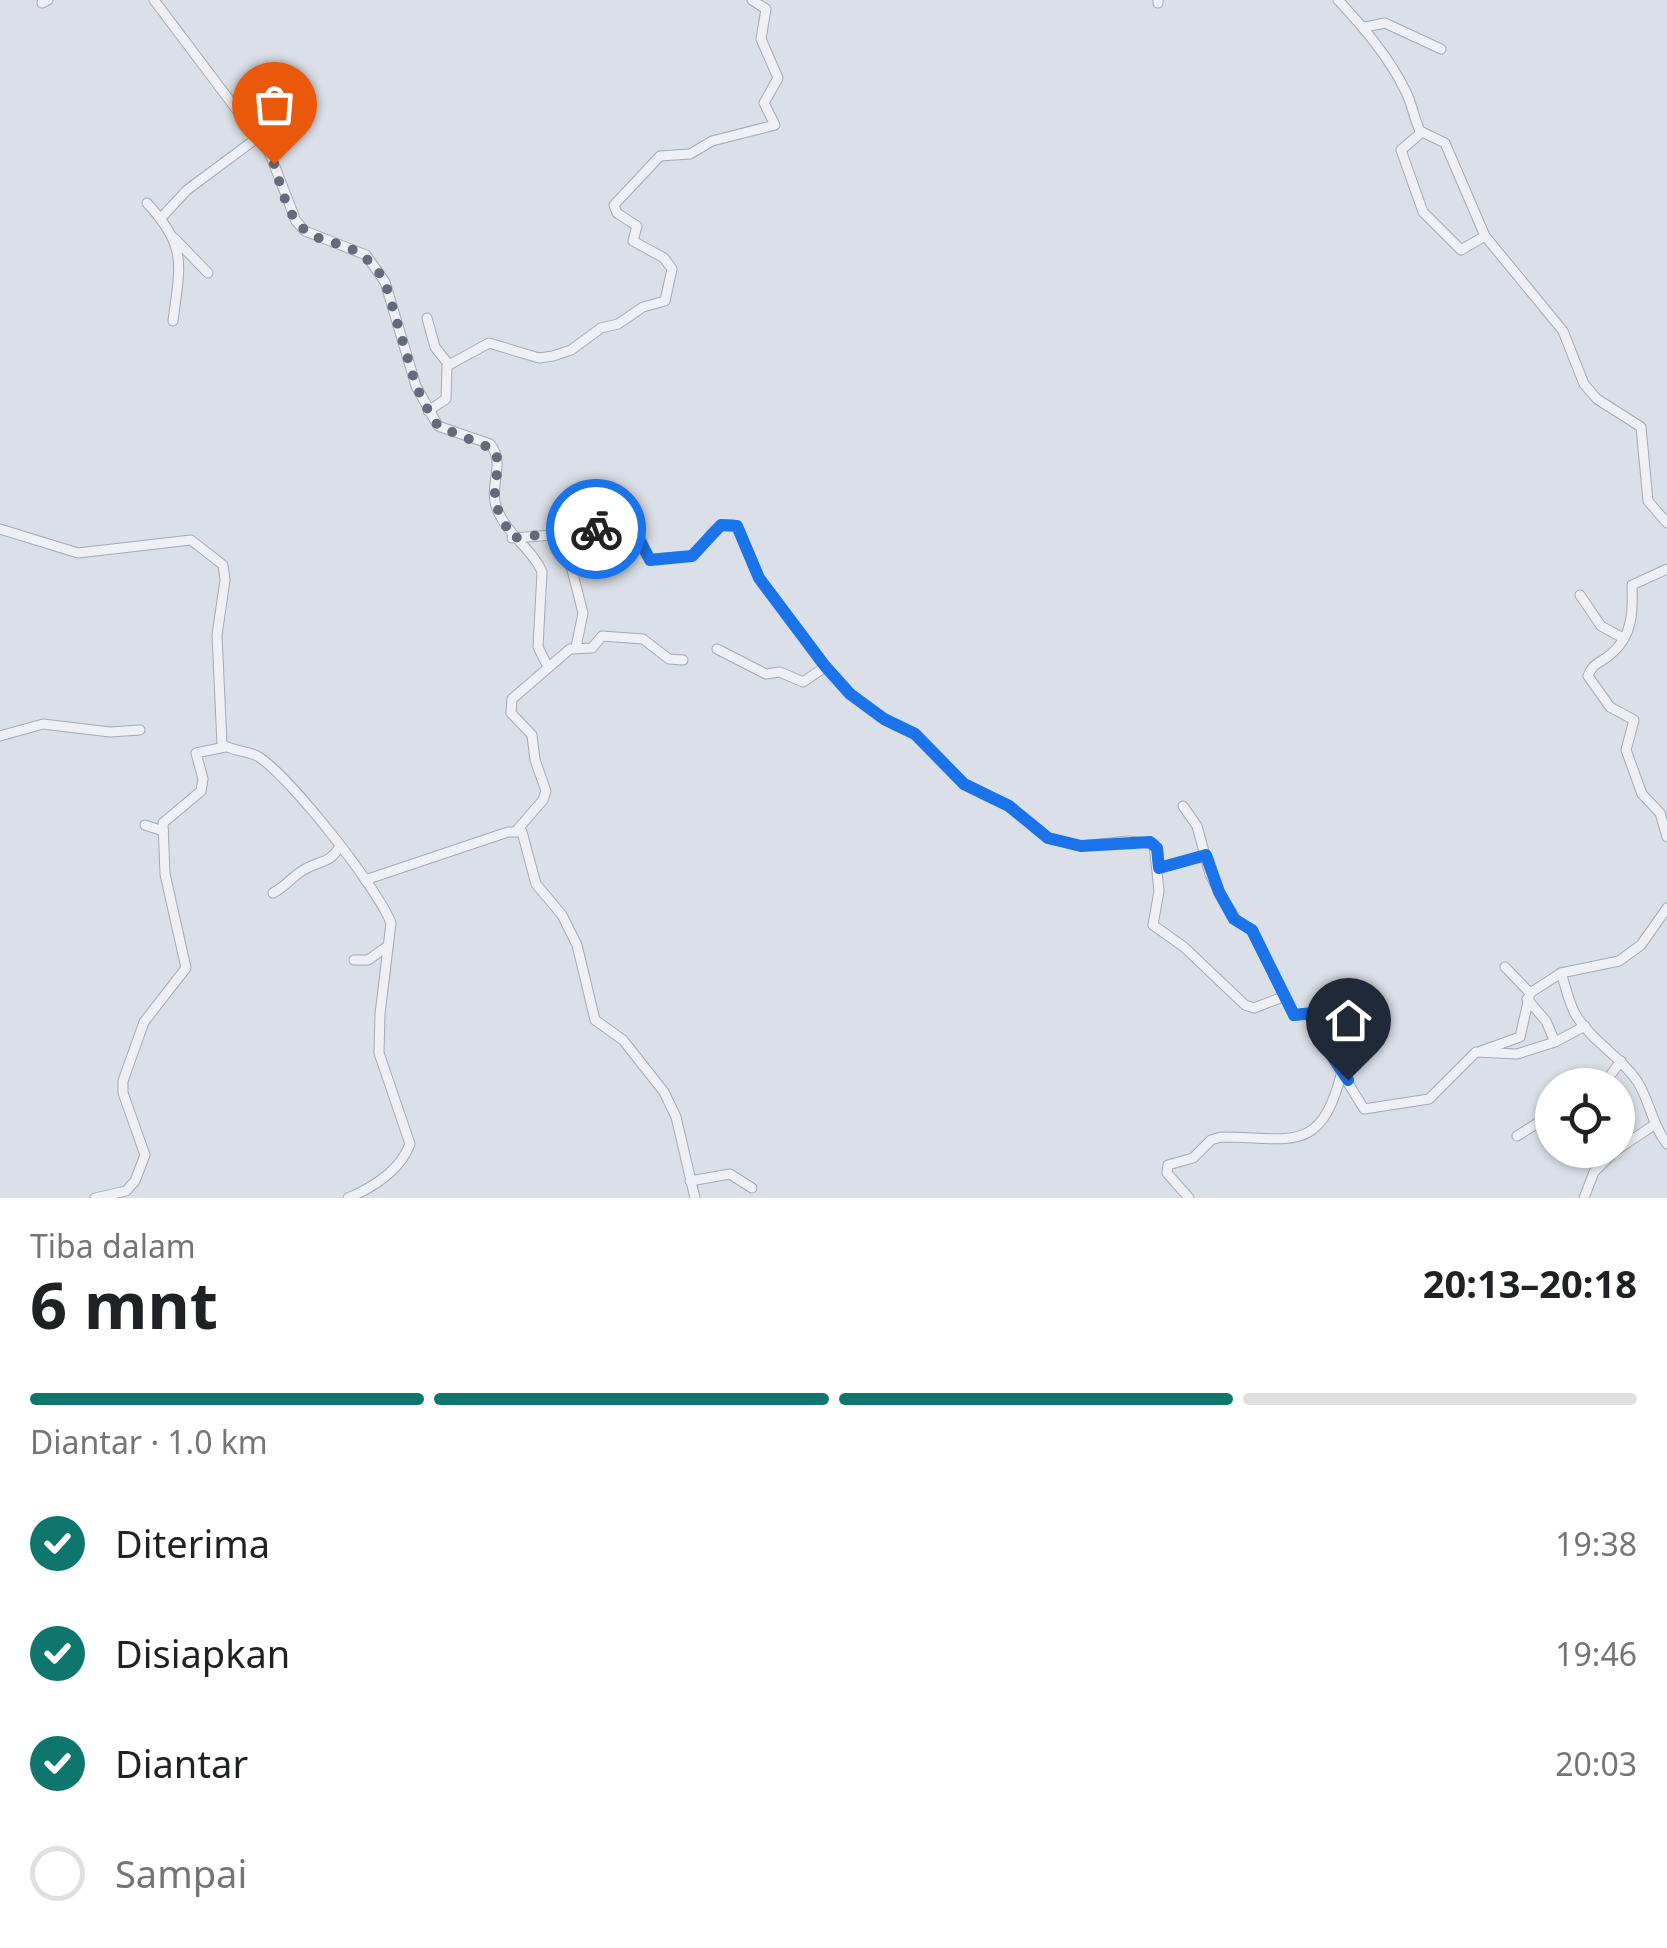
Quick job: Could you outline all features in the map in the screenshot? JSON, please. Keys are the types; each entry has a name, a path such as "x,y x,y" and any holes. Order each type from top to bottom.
{"street":[{"path":"154,0 274,164 296,222 305,231 366,255 376,268 385,282 416,386 438,426 495,450 498,462 494,502 512,538 542,572 538,647 548,668"},
{"path":"428,410 446,399 445,371 449,364 489,343 539,358 565,353 601,328 618,324 643,307 665,301 672,269 664,258 632,241 637,226 614,210 614,204 660,156 690,154 712,141 774,124 764,103 778,78 762,39 766,9 752,0"},
{"path":"1338,0 1364,27 1407,94 1422,132 1445,143 1484,236 1564,331 1584,384 1596,399 1642,427 1648,501 1667,523"},
{"path":"1364,27 1386,24 1442,49"},
{"path":"1422,132 1401,150 1423,212 1461,250 1484,236"},
{"path":"161,218 198,181 257,138"},
{"path":"147,203 208,273"},
{"path":"173,321 180,272 174,238"},
{"path":"427,318 436,349 449,364"},
{"path":"576,647 583,613 571,566 596,532 599,518 614,510 626,515 650,560 677,559 699,551 721,525 737,526 759,578 850,694 884,719 915,734 964,784 1009,806 1036,832 1081,846 1150,842 1157,848 1159,868 1153,925 1184,947 1245,1005 1254,1008 1286,996"},
{"path":"0,528 78,553 191,540 218,560 225,573 217,635 220,733 225,747"},
{"path":"512,538 596,532"},
{"path":"1667,570 1632,585 1634,610 1623,638 1614,652 1590,669 1588,676 1610,707 1634,720 1626,750 1642,794 1660,814 1667,837"},
{"path":"1580,595 1601,626 1623,638"},
{"path":"365,880 517,830 546,791 535,760 532,736 511,712 510,703 576,647 592,648 604,636 641,639 669,660 684,660"},
{"path":"717,649 766,674 780,672 803,682 825,666"},
{"path":"0,736 43,724 110,732 140,730"},
{"path":"95,1198 126,1191 144,1164 145,1155 123,1093 123,1081 144,1022 186,968 165,874 164,820 201,791 203,779 196,753 225,747 258,757 340,846 390,918 379,1054 410,1144 402,1161 378,1183 348,1198"},
{"path":"1183,806 1196,824 1219,892 1234,919 1252,930 1294,1015 1313,1013 1364,1109 1434,1096 1467,1059 1520,1036 1529,996 1562,972 1619,961 1641,945 1667,908"},
{"path":"145,825 164,831"},
{"path":"517,830 526,840 536,884 562,915 577,946 594,1020 623,1040 670,1103 695,1198"},
{"path":"273,893 294,882 305,869 329,862 340,846"},
{"path":"1159,868 1206,855"},
{"path":"354,960 368,960 388,946"},
{"path":"1505,967 1529,996 1555,1042"},
{"path":"1562,972 1573,1010 1621,1060 1648,1099 1654,1124 1667,1144"},
{"path":"1480,1051 1510,1055 1555,1042 1585,1026"},
{"path":"1616,1068 1621,1060"},
{"path":"1189,1198 1167,1172 1168,1165 1193,1158 1210,1140 1221,1137 1280,1141 1304,1135 1326,1116 1342,1071"},
{"path":"1635,1137 1654,1124"},
{"path":"1517,1136 1535,1125"},
{"path":"1584,1198 1598,1168"},
{"path":"690,1181 730,1174 752,1188"}],"way so far":[{"path":"274,164 296,222 305,231 349,245 366,255 385,282 416,386 438,426 490,444 495,450 498,462 494,502 512,538 596,529"}],"route":[{"path":"596,529 599,518 608,511 626,515 650,560 692,556 714,529 721,525 737,526 759,578 825,666 850,694 884,719 915,734 964,784 1009,806 1036,832 1064,843 1081,846 1150,842 1157,848 1159,868 1206,855 1219,892 1234,919 1252,930 1294,1015 1313,1013 1328,1050 1348,1080"}]}
